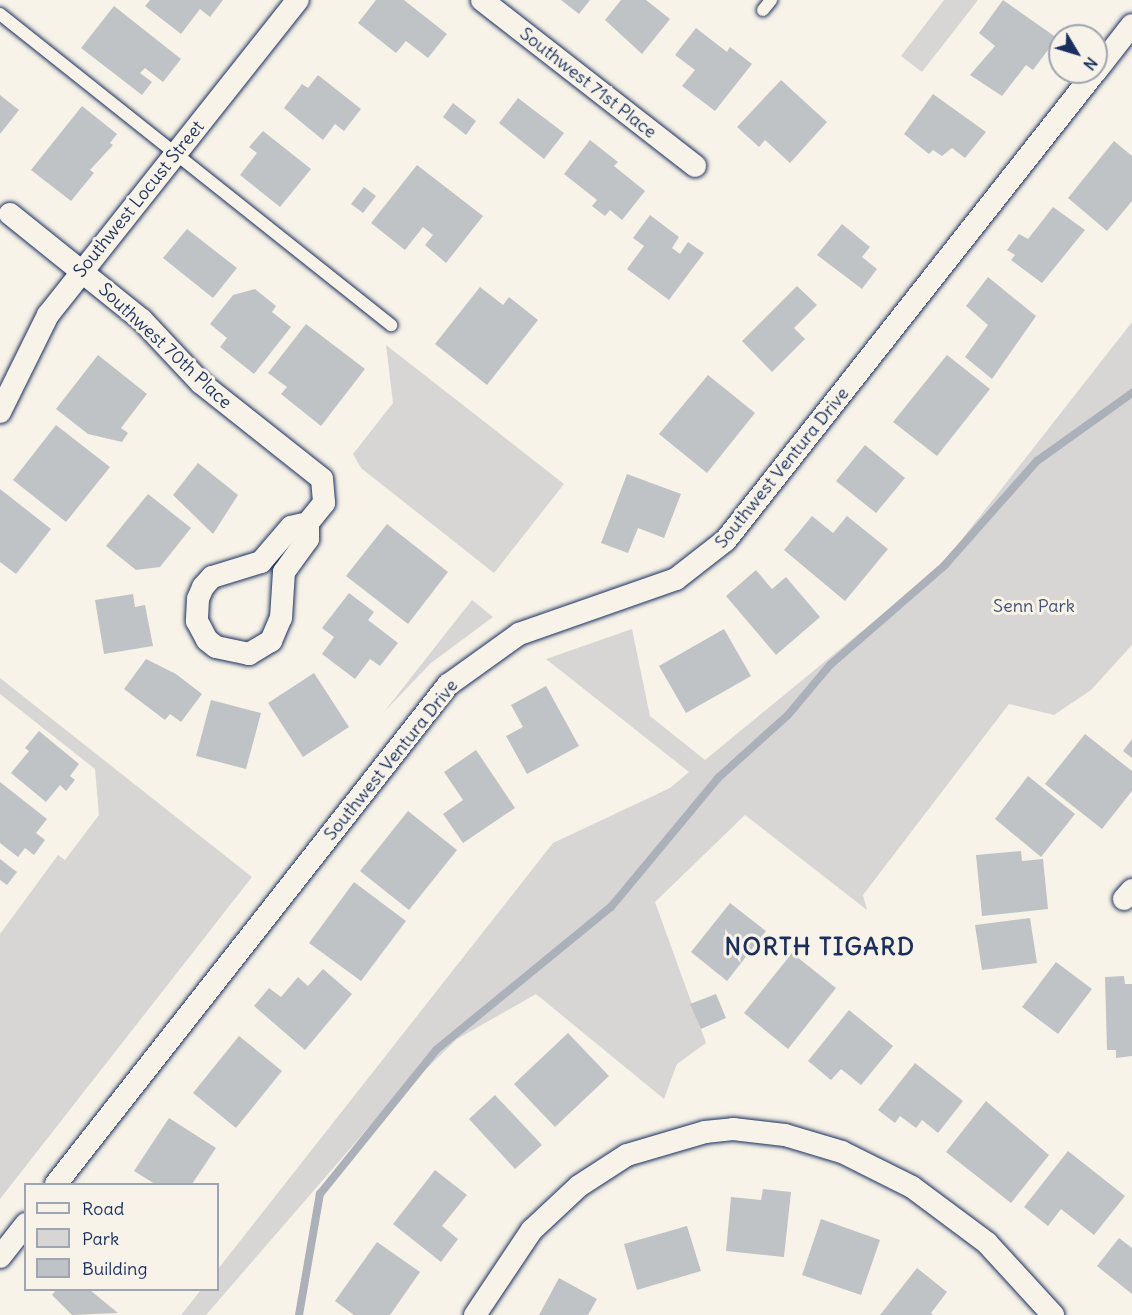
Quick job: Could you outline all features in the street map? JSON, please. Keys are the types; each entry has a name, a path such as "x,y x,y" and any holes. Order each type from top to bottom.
{"street":[{"name":"Southwest Locust Street","path":"0,412 48,315 298,0"},
{"name":"Southwest 71st Place","path":"482,0 695,166"},
{"name":"Southwest Ventura Drive","path":"1108,56 1132,25"},
{"name":"Southwest Ventura Drive","path":"58,1183 448,684 519,634 676,579 726,540 1087,84"},
{"name":"Southwest 70th Place","path":"10,214 142,320 201,383 322,479 324,503 308,523 291,527 261,562 212,577 203,587 198,599 197,621 207,640 216,647 249,654 271,641 281,618 284,572 308,539 308,523"},
{"path":"475,1315 532,1230 579,1186 627,1155 705,1132 733,1129 784,1135 842,1152 912,1187 987,1243 1053,1315"},
{"path":"0,1257 24,1227"}],"lane":[{"path":"763,10 771,0"},
{"path":"0,14 177,152 391,325"}],"green space":[{"path":"944,0 978,0 922,72 901,56"},
{"name":"Senn Park","path":"1132,322 1132,645 1091,690 1054,715 1009,704 863,895 867,910 745,815 655,902 706,1043 677,1064 664,1099 536,994 457,1039 381,1113 206,1315 181,1315 200,1291 219,1291 219,1268 553,843 670,788 689,772 546,659 632,629 650,716 705,760 941,566"},
{"path":"386,345 564,484 494,573 361,468 353,454 393,403"},
{"path":"472,600 493,617 431,663 384,712"},
{"path":"0,678 252,877 0,1199 0,934 58,855 65,860 99,815 95,769 0,694"}],"building":[{"path":"150,0 223,0 210,17 200,9 181,34 145,6"},
{"path":"376,0 404,0 447,34 428,58 406,41 396,53 358,23"},
{"path":"561,0 590,0 579,14"},
{"path":"621,0 646,0 670,19 642,54 605,20"},
{"path":"1003,0 1048,32 1048,50 1033,70 1026,65 1002,96 970,75 995,46 979,33"},
{"path":"114,6 181,59 163,82 145,68 140,73 152,82 142,95 81,48"},
{"path":"696,28 727,52 730,47 752,64 715,111 682,86 695,70 675,55"},
{"path":"318,75 361,109 344,131 335,124 323,140 284,108 302,84 308,88"},
{"path":"781,80 827,122 790,163 765,140 759,147 737,127"},
{"path":"933,94 986,132 965,158 952,148 942,156 933,150 929,154 904,134"},
{"path":"0,95 19,110 0,134"},
{"path":"518,98 564,133 544,159 499,123"},
{"path":"453,103 476,121 466,135 443,117"},
{"path":"82,106 117,134 110,143 113,145 90,170 94,173 71,201 31,170"},
{"path":"263,131 311,169 280,207 240,175 257,153 249,147"},
{"path":"590,140 618,162 614,166 645,191 622,220 610,210 605,216 592,206 597,200 564,174"},
{"path":"1114,141 1132,156 1132,201 1107,231 1068,198"},
{"path":"417,165 483,216 446,263 425,245 433,235 423,227 405,250 371,223"},
{"path":"364,187 376,196 363,213 351,204"},
{"path":"1053,207 1085,230 1042,283 1011,260 1015,255 1007,250 1019,234 1028,239"},
{"path":"650,215 679,237 672,248 680,254 688,242 704,253 669,300 627,269 644,246 633,238"},
{"path":"842,224 870,247 862,257 877,269 862,289 817,255"},
{"path":"187,229 237,268 213,298 163,258"},
{"path":"988,277 1036,316 992,379 965,357 988,325 966,306"},
{"path":"797,286 817,305 794,328 805,339 772,372 742,341"},
{"path":"480,287 503,305 509,297 538,320 487,385 435,344"},
{"path":"255,289 276,306 272,312 291,327 254,374 220,347 227,338 210,324 233,295"},
{"path":"306,324 365,369 321,426 281,394 287,387 268,373"},
{"path":"98,355 147,394 121,428 128,433 122,442 88,434 56,409"},
{"path":"947,355 990,389 937,456 893,422"},
{"path":"708,375 755,413 707,473 659,434"},
{"path":"56,425 110,467 66,522 13,480"},
{"path":"865,445 905,478 876,513 836,481"},
{"path":"198,463 238,495 213,534 173,495"},
{"path":"627,474 681,494 664,538 638,528 628,553 601,543"},
{"path":"0,489 51,529 16,574 0,562"},
{"path":"148,494 191,528 160,567 136,570 106,546"},
{"path":"812,516 833,533 847,516 888,549 845,601 784,550"},
{"path":"387,524 448,572 408,624 346,576"},
{"path":"756,570 772,589 786,577 820,617 776,655 726,596"},
{"path":"349,593 374,612 368,620 398,643 380,666 370,659 355,679 322,654 334,637 322,628"},
{"path":"133,594 135,607 145,605 153,646 104,654 95,600"},
{"path":"724,629 751,676 686,713 659,666"},
{"path":"146,659 176,674 202,694 181,722 170,714 165,720 124,689"},
{"path":"314,673 349,727 303,757 268,703"},
{"path":"546,686 579,746 527,774 506,736 523,727 511,705"},
{"path":"211,700 261,713 246,769 196,756"},
{"path":"39,731 79,764 70,776 75,780 66,791 60,785 46,802 11,773 29,751 25,748"},
{"path":"1085,734 1132,771 1132,791 1102,829 1045,784"},
{"path":"1132,739 1132,758 1123,751"},
{"path":"476,750 515,808 463,843 443,814 463,800 444,772"},
{"path":"1028,776 1075,814 1041,857 995,819"},
{"path":"0,782 47,819 36,833 45,840 34,855 25,848 18,857 0,843"},
{"path":"408,811 457,850 409,910 360,871"},
{"path":"1021,851 1022,861 1043,859 1048,909 982,916 976,855"},
{"path":"0,859 17,872 7,885 0,880"},
{"path":"354,882 406,921 361,981 309,943"},
{"path":"730,903 766,931 727,981 691,952"},
{"path":"1030,918 1037,963 982,970 975,925"},
{"path":"792,953 836,988 788,1049 744,1013"},
{"path":"1056,962 1092,989 1058,1034 1022,1007"},
{"path":"323,969 352,994 305,1050 254,1006 269,988 281,997 298,977 308,986"},
{"path":"1124,976 1125,984 1132,984 1132,1056 1116,1058 1116,1050 1107,1050 1105,977"},
{"path":"716,994 726,1018 701,1029 690,1004"},
{"path":"849,1010 893,1046 861,1085 841,1069 831,1080 808,1061"},
{"path":"568,1033 609,1076 555,1127 514,1084"},
{"path":"239,1036 282,1071 236,1128 193,1093"},
{"path":"915,1063 963,1101 938,1133 922,1120 916,1128 900,1116 895,1123 878,1110"},
{"path":"495,1095 542,1145 515,1169 469,1119"},
{"path":"986,1101 1049,1155 1011,1203 946,1152"},
{"path":"169,1118 216,1148 193,1183 153,1183 134,1171"},
{"path":"1068,1151 1125,1196 1094,1235 1061,1209 1048,1226 1024,1207"},
{"path":"435,1170 467,1195 442,1226 458,1239 441,1262 393,1224"},
{"path":"763,1189 791,1192 784,1257 726,1251 731,1197 761,1200"},
{"path":"821,1219 880,1240 861,1295 802,1275"},
{"path":"687,1226 701,1271 637,1290 624,1244"},
{"path":"1119,1238 1132,1248 1132,1294 1097,1266"},
{"path":"377,1242 420,1272 390,1315 354,1315 335,1301"},
{"path":"917,1268 947,1292 931,1313 933,1315 880,1315"},
{"path":"559,1278 597,1299 588,1315 539,1315"},
{"path":"55,1291 91,1291 118,1313 72,1315 52,1295"}],"waterway":[{"path":"299,1315 320,1194 436,1050 611,907 718,778 788,715 830,665 944,566 1037,461 1132,393"}],"district":[{"name":"NORTH TIGARD","path":"820,947"}]}
